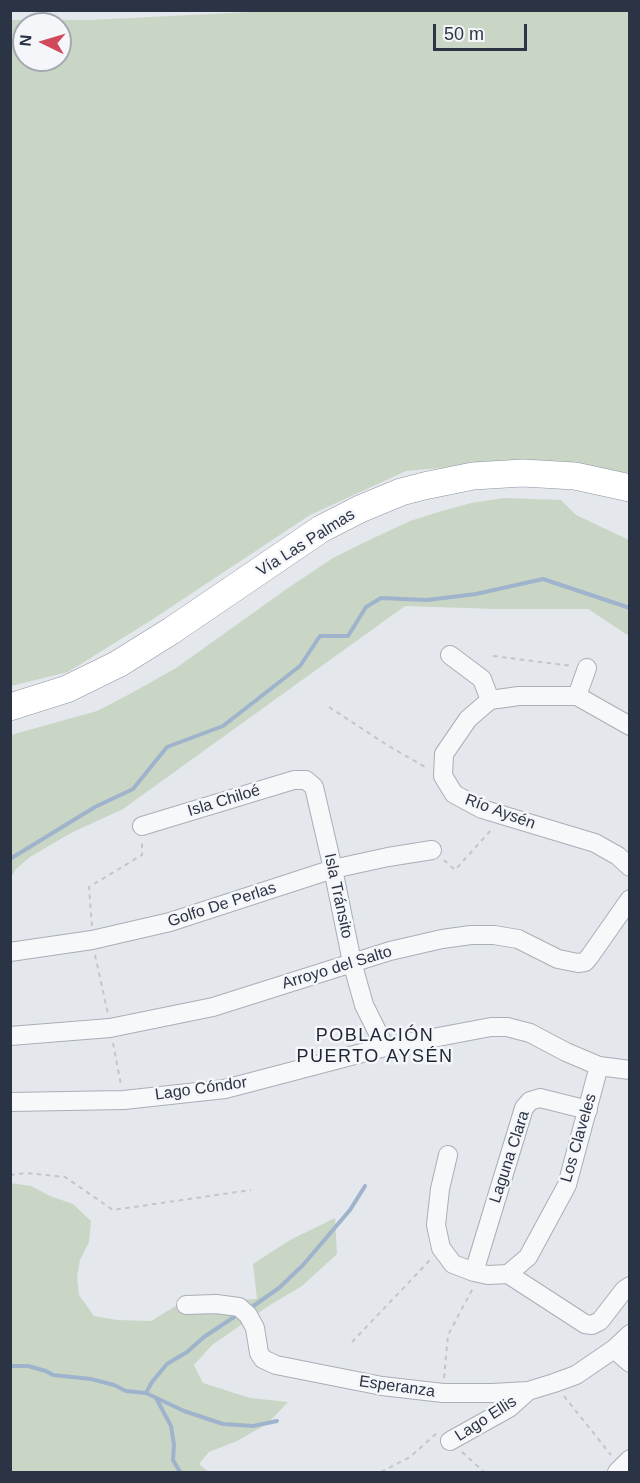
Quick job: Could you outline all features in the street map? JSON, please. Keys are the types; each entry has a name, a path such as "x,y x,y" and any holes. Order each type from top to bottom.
{"highway":[{"name":"Vía Las Palmas","path":"10,707 67,689 118,664 171,632 321,530 360,509 401,492 457,478 523,472 575,476 630,488"},
{"name":"Vía Las Palmas","path":"10,723 56,710 115,685 207,627 335,540 393,513 458,495 500,489 575,492 630,505"}],"street":[{"path":"450,655 482,679 490,700"},
{"path":"577,696 587,668"},
{"path":"443,776 444,754 468,719 490,700 519,696 577,696 630,726"},
{"name":"Río Aysén","path":"443,776 454,794 482,809 595,843 618,856 630,867"},
{"name":"Isla Chiloé","path":"142,825 294,780 306,780"},
{"name":"Isla Tránsito","path":"306,780 314,787 352,962 364,1005 385,1047"},
{"name":"Golfo De Perlas","path":"10,952 92,940 170,922 333,869 432,850"},
{"name":"Arroyo del Salto","path":"10,1036 110,1028 213,1007 352,962 442,939 471,935 494,935 518,939 558,959 585,962 630,899"},
{"name":"Lago Cóndor","path":"10,1102 124,1100 225,1089 385,1047 491,1027 507,1027 530,1033 566,1052 599,1065 630,1070"},
{"name":"Los Claveles","path":"508,1274 528,1257 567,1185 599,1065"},
{"name":"Laguna Clara","path":"477,1273 524,1108 530,1101 540,1098 588,1110"},
{"path":"448,1155 440,1189 436,1225 441,1248 453,1264 477,1273 508,1274 585,1324 592,1325 600,1321 624,1290 630,1286"},
{"name":"Esperanza","path":"186,1305 239,1306 248,1315 255,1328 259,1353 263,1359 276,1365 382,1386 442,1393 492,1394 528,1391 554,1383 576,1375 614,1349 630,1334"},
{"path":"614,1349 630,1363"},
{"name":"Lago Ellis","path":"450,1441 509,1407 528,1391"}],"path":[{"path":"493,656 587,668"},
{"path":"329,708 387,745 443,776"},
{"path":"432,850 455,870 504,816"},
{"path":"92,940 93,916 89,887 142,855 142,825"},
{"path":"10,1175 27,1173 65,1177 113,1210 251,1190"},
{"path":"352,1342 441,1248"},
{"path":"442,1393 448,1335 477,1273"},
{"path":"554,1383 623,1466"},
{"name":"Lago Ellis","path":"450,1441 484,1473"}],"green space":[{"path":"256,10 629,11 629,473 523,461 406,471 310,515 150,621 68,672 11,686 10,20 12,20 12,72 72,72 72,20"},
{"path":"504,498 561,500 576,515 629,540 629,636 588,609 405,606 123,809 71,833 30,857 16,869 11,877 11,735 97,711 128,695 176,668 333,558 363,543 410,521 471,503"},
{"path":"10,1183 31,1186 73,1204 91,1221 89,1242 80,1260 77,1276 79,1295 94,1316 117,1320 151,1321 184,1301 257,1299 253,1264 290,1240 335,1218 337,1254 302,1286 212,1345 194,1365 203,1383 250,1398 288,1402 267,1424 237,1441 209,1452 199,1464 209,1472 11,1472"}],"waterway":[{"path":"10,859 95,807 133,789 167,747 223,726 300,666 320,636 348,636 366,607 381,598 427,600 476,594 543,579 630,608"},
{"path":"249,1309 279,1288 303,1265 350,1210 365,1186"},
{"path":"146,1393 167,1364 234,1317"},
{"path":"10,1366 28,1366 53,1375 91,1379 126,1391 146,1393 184,1411 223,1424 253,1426 277,1421"},
{"path":"156,1398 171,1426 174,1445 173,1460 180,1472"}],"district":[{"name":"POBLACIÓN PUERTO AYSÉN","path":"375,1046"}]}
